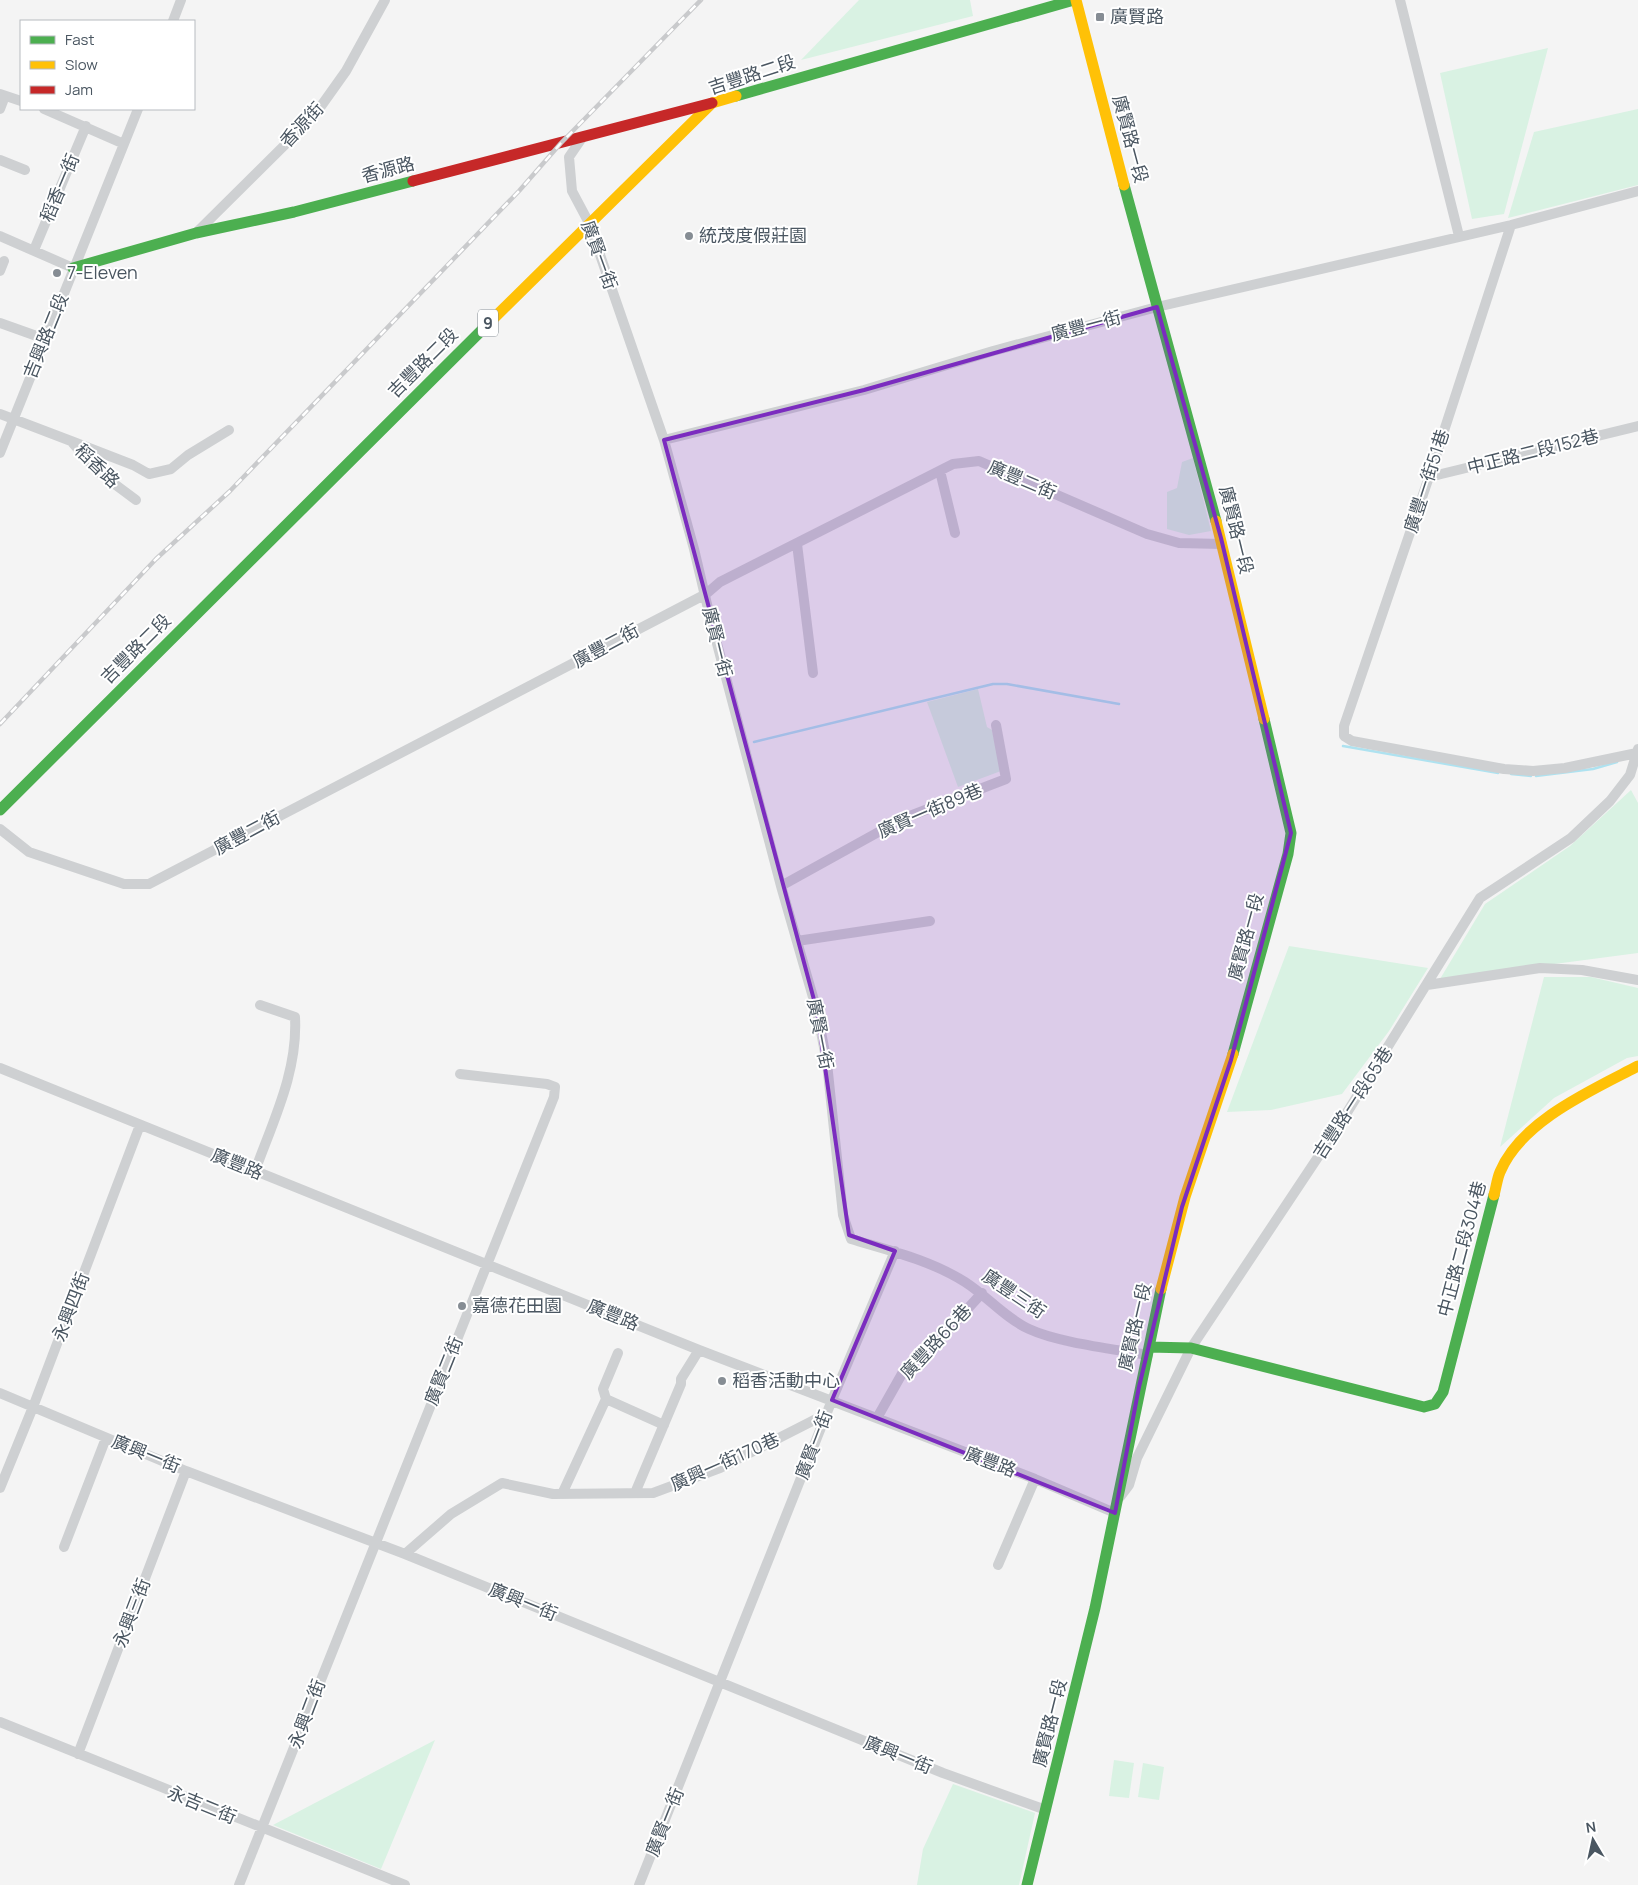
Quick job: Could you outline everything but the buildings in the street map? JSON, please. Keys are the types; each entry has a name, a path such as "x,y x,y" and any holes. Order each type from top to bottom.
{"street":[{"path":"172,20 181,0"},
{"name":"香源街","path":"196,233 314,116 346,71 385,0"},
{"name":"吉豐路二段","path":"0,810 589,223 712,103 1075,0"},
{"name":"廣賢路一段","path":"1027,1885 1081,1674 1116,1513 1139,1387 1182,1207 1231,1060 1288,854 1291,832 1222,544 1092,69 1075,0"},
{"path":"1400,0 1459,236"},
{"path":"0,109 2,95 20,101"},
{"name":"香源路","path":"72,268 196,233 294,212 712,103"},
{"path":"46,110 124,144"},
{"name":"吉興路二段","path":"0,452 72,268 138,110"},
{"name":"稻香一街","path":"34,250 86,126"},
{"name":"廣賢一街","path":"582,138 568,157 572,191 589,223 664,440 706,594 710,617 781,886 825,1045 843,1215 851,1239 896,1251 826,1414 721,1683 639,1885"},
{"path":"0,160 25,170"},
{"name":"廣豐一街","path":"664,440 864,390 993,352 1158,307 1311,273 1638,192"},
{"name":"廣豐一街51巷","path":"1511,225 1429,477 1344,726 1344,736 1352,741 1504,769 1533,771 1566,768 1637,751"},
{"path":"0,236 72,268"},
{"path":"0,323 45,339"},
{"name":"稻香路","path":"0,414 72,441 97,471 136,500"},
{"name":"中正路二段152巷","path":"1429,477 1638,426"},
{"path":"72,441 133,465 149,474 171,469 188,455 229,430"},
{"name":"廣豐二街","path":"0,828 29,852 124,884 149,884 706,594 720,582 953,464 979,461 1147,534 1179,544 1222,544"},
{"path":"940,471 955,533"},
{"path":"797,544 813,673"},
{"name":"廣賢一街89巷","path":"781,886 902,819 1006,779 996,725"},
{"name":"吉豐路一段65巷","path":"1118,1500 1129,1485 1137,1458 1152,1424 1191,1348 1338,1127 1480,898 1571,838 1610,801 1630,775 1637,751"},
{"path":"797,942 930,921"},
{"path":"1427,985 1540,968 1582,970 1638,980"},
{"path":"255,1171 292,1070 296,1038 294,1017 260,1006"},
{"name":"中正路二段304巷","path":"1334,1385 1424,1407 1434,1404 1443,1392 1500,1172 1512,1151 1532,1130 1556,1111 1638,1066"},
{"name":"廣豐路","path":"0,1068 699,1350 1035,1478 1116,1513"},
{"name":"廣賢二街","path":"375,1543 554,1097 555,1087 547,1084 460,1074"},
{"name":"永興四街","path":"0,1488 33,1407 140,1125"},
{"name":"廣豐三街","path":"896,1251 936,1266 982,1293 1029,1329 1069,1340 1149,1351 1191,1348 1334,1385"},
{"name":"廣豐路66巷","path":"877,1418 904,1372 982,1293"},
{"path":"635,1494 664,1425 681,1378 699,1350"},
{"path":"562,1494 606,1399 603,1389 618,1353"},
{"name":"廣興一街","path":"0,1393 186,1471 405,1554 943,1773 1046,1810"},
{"path":"606,1399 664,1425"},
{"name":"廣興一街170巷","path":"405,1554 452,1514 502,1483 515,1484 537,1492 562,1494 653,1493 698,1478 754,1452 826,1414"},
{"path":"64,1547 106,1438"},
{"name":"永興三街","path":"78,1754 186,1471"},
{"path":"998,1565 1035,1478"},
{"name":"永興二街","path":"239,1885 375,1543"},
{"name":"永吉二街","path":"0,1722 405,1885"}],"highlighted area":[{"path":"1157,307 1221,538 1291,833 1231,1060 1182,1207 1139,1387 1115,1513 832,1400 895,1251 849,1235 817,1011 664,440 864,390"}],"green space":[{"path":"859,0 970,0 973,16 801,60"},
{"path":"1548,48 1504,214 1472,219 1440,73"},
{"path":"1638,109 1638,185 1508,218 1534,132"},
{"path":"1193,458 1211,531 1189,535 1167,529 1167,492 1177,488 1182,462"},
{"path":"978,689 987,727 992,730 1001,771 958,787 927,702"},
{"path":"1631,790 1638,803 1638,953 1440,979 1485,904 1570,846"},
{"path":"1289,946 1428,968 1389,1031 1342,1094 1271,1110 1227,1112"},
{"path":"1544,977 1591,977 1638,988 1638,1056 1627,1058 1554,1098 1500,1147"},
{"path":"435,1740 381,1869 273,1825"},
{"path":"1114,1760 1134,1763 1129,1798 1109,1796"},
{"path":"1143,1763 1164,1767 1159,1800 1138,1797"},
{"path":"953,1784 1035,1813 1019,1885 917,1885 923,1849"}],"waterway":[{"path":"754,742 993,684 1007,684 1119,704"},
{"path":"1343,746 1498,773"},
{"path":"1536,776 1593,769 1617,762"},
{"path":"1511,774 1531,776"}],"railway":[{"path":"0,724 156,559 230,491 519,191 561,143 701,0"}],"traffic: fast":[{"path":"736,96 1074,0"},
{"path":"73,268 196,233 294,212 413,181"},
{"path":"1124,185 1216,521"},
{"path":"0,810 491,321"},
{"path":"1233,1054 1288,854 1291,833 1264,719"},
{"path":"1149,1347 1191,1348 1424,1407 1435,1404 1443,1392 1494,1195"},
{"path":"1027,1885 1095,1608 1161,1289"}],"traffic: slow":[{"path":"1076,0 1124,185"},
{"path":"491,321 712,103 736,96"},
{"path":"1216,521 1264,719"},
{"path":"1161,1289 1185,1197 1233,1054"},
{"path":"1494,1195 1500,1172 1510,1154 1524,1137 1560,1109 1638,1066"}],"traffic: jam":[{"path":"413,181 712,103"}],"place":[{"name":"廣賢路","path":"1100,17"},
{"name":"統茂度假莊園","path":"689,236"},
{"name":"7-Eleven","path":"57,273"},
{"name":"嘉德花田園","path":"462,1306"},
{"name":"稻香活動中心","path":"722,1381"}]}
